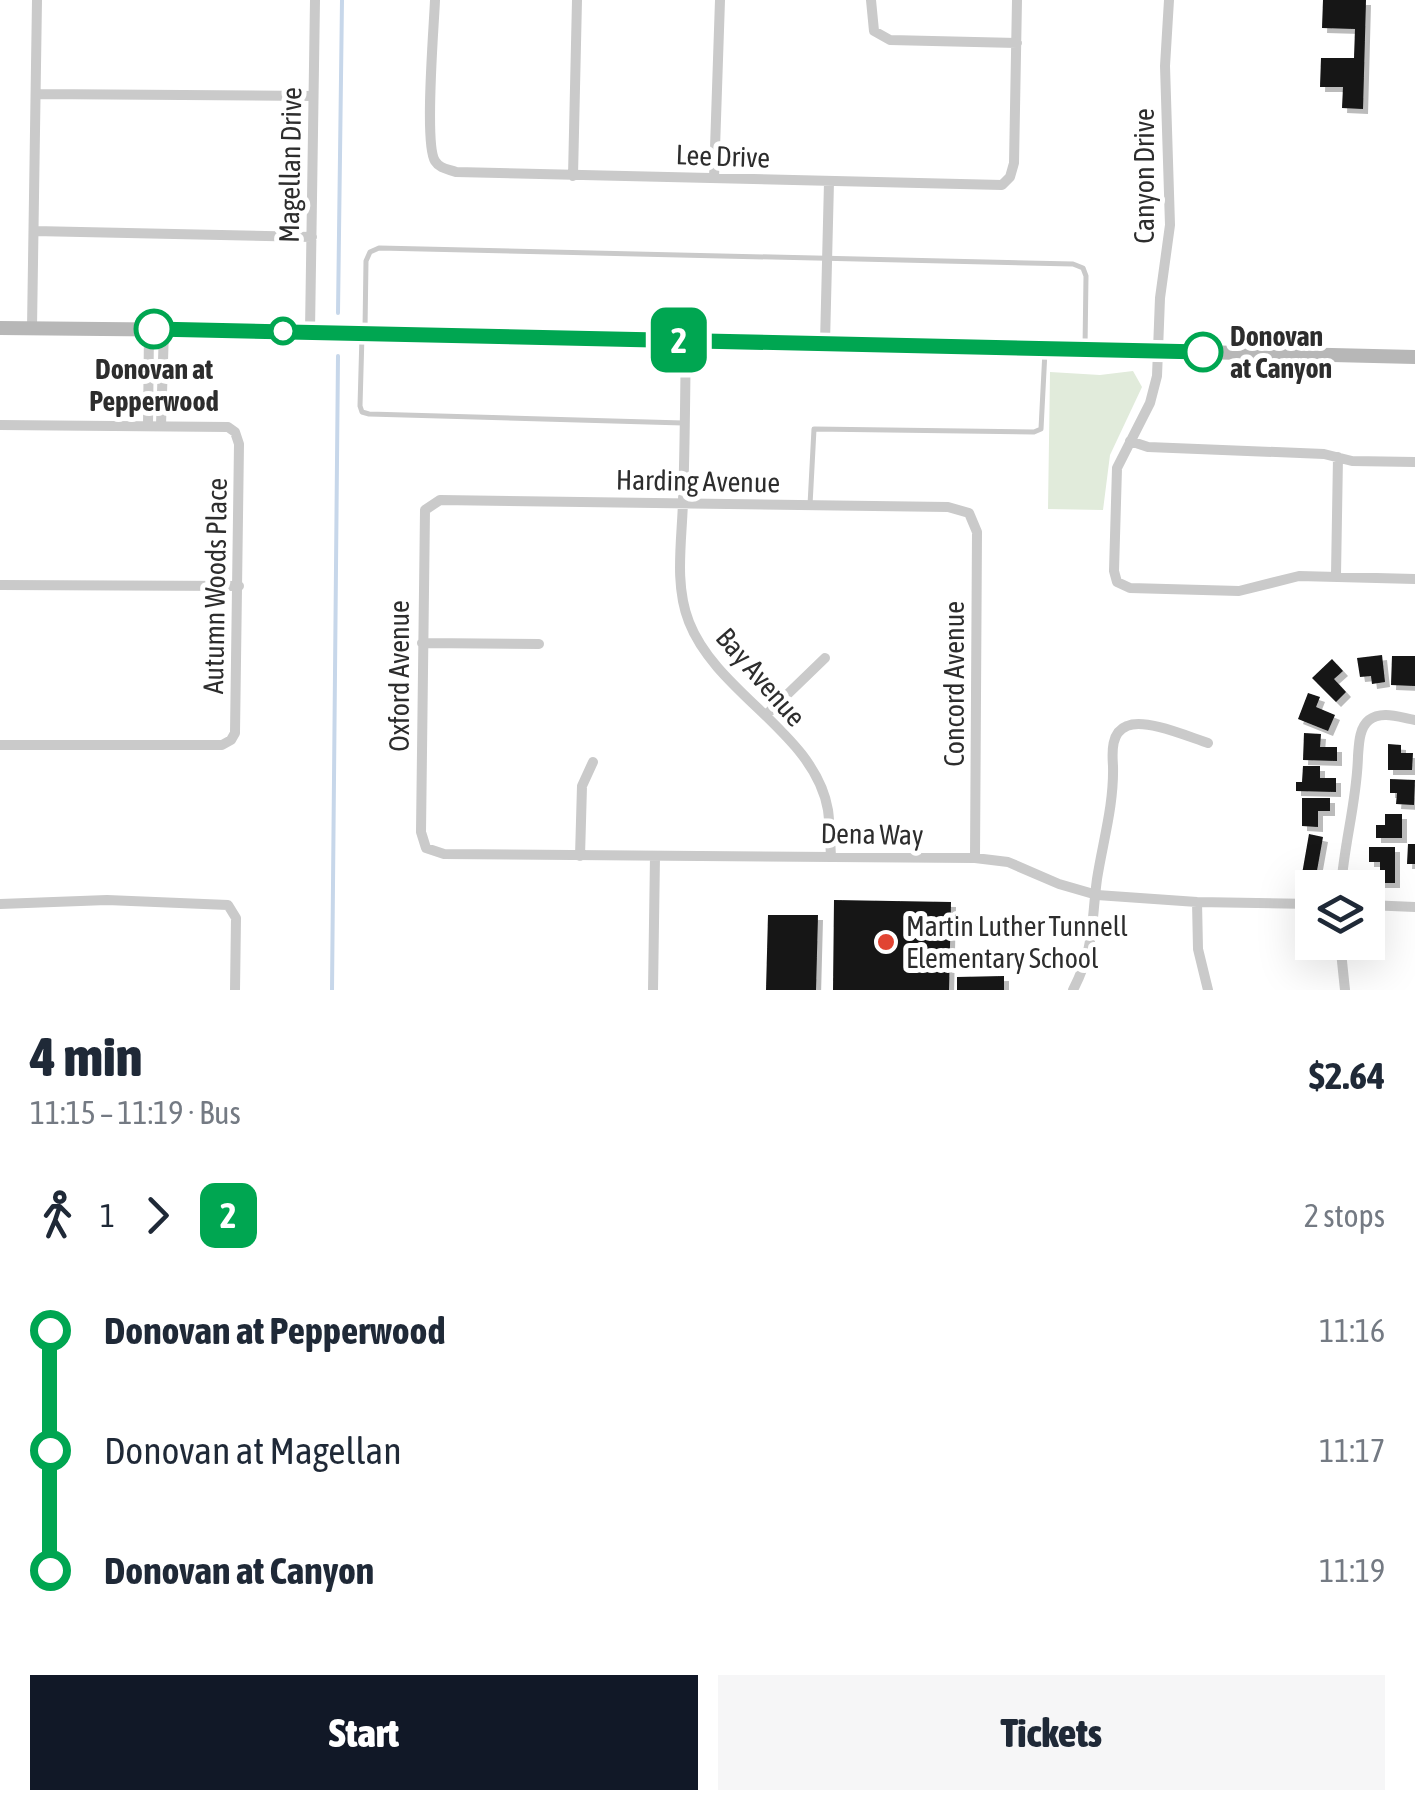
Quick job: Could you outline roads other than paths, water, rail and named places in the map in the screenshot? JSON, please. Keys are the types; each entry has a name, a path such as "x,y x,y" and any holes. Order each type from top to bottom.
{"street":[{"path":"32,328 37,0"},
{"name":"Magellan Drive","path":"310,331 315,0"},
{"name":"Lee Drive","path":"435,0 432,156 437,164 456,172 1002,185 1008,180 1014,162 1016,43"},
{"path":"573,176 577,0"},
{"path":"714,178 720,0"},
{"path":"871,0 874,31 890,40 1016,43 1017,0"},
{"name":"Canyon Drive","path":"1169,0 1165,66 1170,225 1160,298 1157,376 1150,403 1117,468 1114,572 1117,582 1130,588 1239,591 1299,576 1336,575"},
{"path":"36,94 314,96"},
{"path":"826,343 829,182"},
{"path":"34,231 312,236"},
{"path":"0,328 363,332 1415,357"},
{"path":"148,425 156,329"},
{"path":"0,425 162,425 156,329"},
{"name":"Bay Avenue","path":"686,340 680,558 688,620 713,664 766,714 818,784 828,808 830,856"},
{"name":"Autumn Woods Place","path":"0,745 222,745 235,733 239,444 235,432 228,427 162,425"},
{"path":"1130,441 1148,448 1324,454 1352,461 1415,462"},
{"path":"1338,458 1336,575 1415,578"},
{"name":"Harding Avenue","path":"428,506 440,500 683,502 948,507 969,513"},
{"name":"Oxford Avenue","path":"426,848 421,832 422,643 423,515 428,506"},
{"name":"Concord Avenue","path":"969,513 978,532 975,858"},
{"path":"0,584 238,586"},
{"path":"422,643 540,644"},
{"path":"766,714 825,658"},
{"path":"1342,870 1358,790 1361,732 1378,715 1415,720"},
{"path":"1073,990 1086,965 1096,915 1112,800 1112,748 1116,734 1122,727 1138,724 1208,743"},
{"path":"580,856 582,786 592,762"},
{"name":"Dena Way","path":"426,848 444,854 975,858 1008,862 1097,896 1295,904"},
{"path":"653,990 655,856"},
{"path":"0,904 90,900 220,903 234,910 236,918 235,990"},
{"path":"1197,902 1198,949 1208,990"},
{"path":"1385,906 1415,907"},
{"path":"1342,960 1345,990"}],"lane":[{"path":"685,423 362,412 366,261 370,252 379,248 1073,264 1083,268 1086,276 1085,350"},
{"path":"810,504 814,429 1041,429 1045,348"}],"waterway":[{"path":"338,313 342,0"},
{"path":"332,990 338,356"}],"place":[{"name":"Donovan at Pepperwood","path":"154,329"},
{"name":"Donovan at Canyon","path":"1203,352"},
{"name":"Martin Luther Tunnell Elementary School","path":"886,942"}]}
